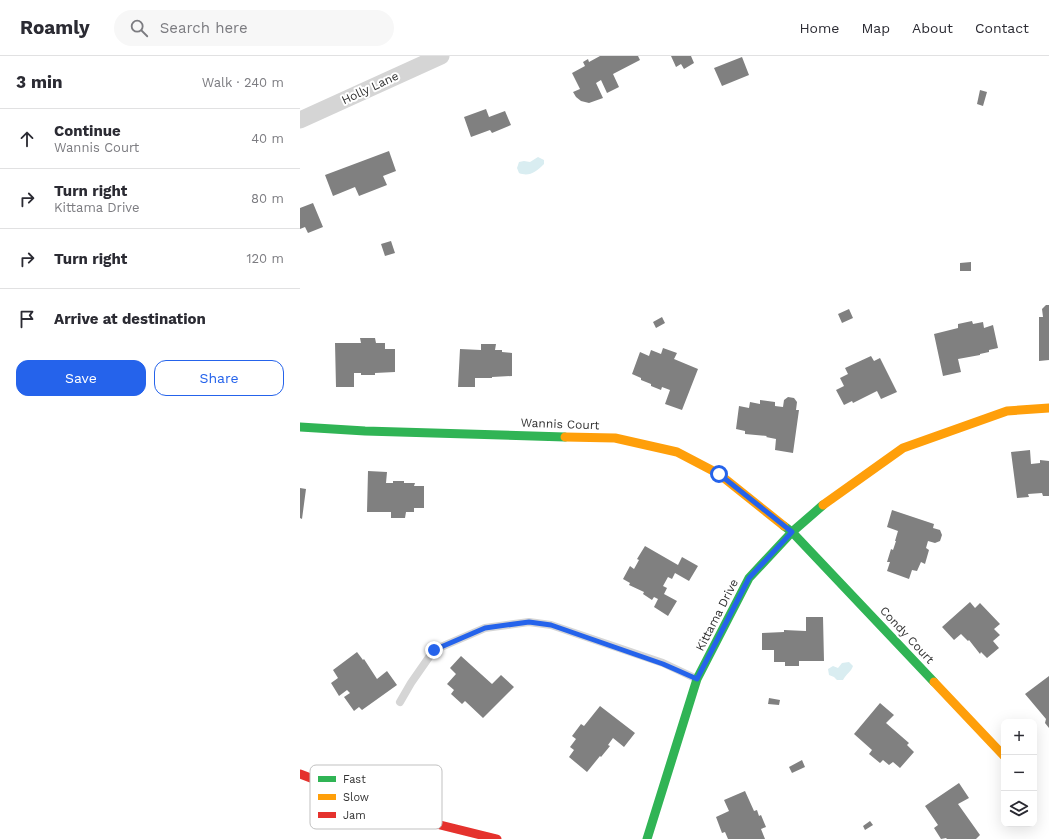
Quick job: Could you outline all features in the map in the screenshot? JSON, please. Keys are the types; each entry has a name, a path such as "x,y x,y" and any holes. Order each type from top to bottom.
{"street":[{"name":"Holly Lane","path":"300,120 440,56"},
{"name":"Kittama Drive","path":"647,839 697,679 749,578 792,532 814,512 903,448 1007,411 1049,408"},
{"name":"Wannis Court","path":"300,427 365,431 615,438 677,452 719,474 792,532"},
{"name":"Condy Court","path":"792,532 1003,755"},
{"path":"300,774 310,778"},
{"path":"442,825 497,839"}],"lane":[{"path":"400,702 434,650 485,628 529,622 551,625 663,664 697,679"}],"shaded area":[{"path":"538,157 544,160 544,164 532,173 519,173 517,168 519,162 530,162"},
{"path":"849,662 853,666 843,680 837,680 829,675 828,669 833,666 838,668 842,663"}],"building":[{"path":"600,56 638,56 640,60 613,74 619,87 607,93 601,80 596,83 603,98 589,103 581,101 573,92 580,89 572,73 585,66 583,62 588,59 589,62"},
{"path":"671,56 691,56 694,63 684,69 681,64 676,67"},
{"path":"742,57 749,75 722,86 714,68"},
{"path":"980,90 987,92 983,106 977,104"},
{"path":"486,109 489,117 505,111 511,125 492,133 490,130 471,137 464,117"},
{"path":"389,151 396,171 383,176 387,185 359,196 355,187 333,196 325,175"},
{"path":"313,203 323,227 308,233 305,227 300,229 300,208"},
{"path":"391,241 395,253 385,256 381,244"},
{"path":"971,262 971,271 960,271 960,263"},
{"path":"1046,305 1049,305 1049,360 1039,361 1039,317 1043,317 1042,309"},
{"path":"849,309 853,318 842,323 838,314"},
{"path":"662,317 665,323 656,328 653,322"},
{"path":"972,321 973,324 983,322 984,328 993,325 998,348 989,350 989,352 980,355 958,359 961,372 943,376 934,334 958,328 958,324"},
{"path":"360,338 375,338 376,343 385,343 385,349 395,349 395,372 375,373 375,375 361,375 361,373 354,373 354,387 336,387 335,343 361,343"},
{"path":"481,344 496,344 495,350 502,350 502,352 512,353 512,376 475,378 475,387 458,387 460,349 481,350"},
{"path":"663,348 677,353 674,359 698,369 682,410 665,404 670,390 662,387 661,390 651,386 651,384 632,374 640,352 649,356 651,350 661,354"},
{"path":"871,356 874,361 880,358 897,392 881,399 877,391 853,403 852,401 844,405 836,390 844,386 840,378 848,374 845,368"},
{"path":"788,397 794,398 797,402 796,410 799,410 793,453 775,450 776,439 766,437 767,436 745,434 745,431 736,429 739,406 749,408 750,402 760,404 760,400 775,402 775,406 783,407 784,400"},
{"path":"1030,450 1031,464 1040,463 1040,460 1049,461 1049,496 1043,496 1042,493 1028,494 1029,497 1017,498 1011,452"},
{"path":"368,471 387,472 386,483 393,483 393,481 404,481 404,483 415,483 414,486 424,486 424,508 414,508 414,512 406,512 405,518 391,518 391,512 367,512"},
{"path":"300,488 306,489 302,519 300,518"},
{"path":"892,510 934,524 933,528 940,530 942,535 940,541 935,543 928,541 926,548 929,550 925,564 921,562 917,571 912,570 909,579 887,571 890,562 887,562 891,549 893,550 898,531 887,527"},
{"path":"645,546 678,565 682,557 698,566 689,581 675,573 672,579 668,577 663,586 667,588 664,594 677,601 668,616 654,607 658,599 654,597 652,600 643,594 644,592 629,585 630,583 623,579 630,566 634,569 639,560 637,559"},
{"path":"970,602 975,608 980,603 1000,624 994,629 1000,635 993,641 999,648 987,658 981,652 980,654 969,640 968,641 961,634 954,640 942,627"},
{"path":"806,617 823,617 824,661 799,661 799,666 785,666 785,662 774,662 774,650 762,650 762,633 784,632 784,630 806,631"},
{"path":"357,652 363,660 364,659 377,679 387,671 397,685 362,710 359,707 354,711 344,697 350,693 347,690 339,696 331,683 338,678 333,670"},
{"path":"461,656 492,684 501,675 514,687 483,718 465,701 462,704 451,694 454,690 447,684 456,674 450,668"},
{"path":"1049,676 1049,728 1045,723 1046,719 1025,694"},
{"path":"769,698 780,700 779,705 768,704"},
{"path":"880,703 894,715 886,723 909,743 907,745 914,752 900,768 893,762 889,765 883,760 880,763 869,754 872,750 854,734"},
{"path":"600,706 635,733 624,747 613,738 608,745 610,746 587,772 569,757 574,750 570,747 576,739 572,736 581,724 584,726"},
{"path":"802,760 805,767 792,773 789,767"},
{"path":"959,783 969,798 958,804 980,835 976,839 941,839 934,828 938,825 925,806"},
{"path":"745,791 754,811 757,810 759,816 761,815 766,827 761,829 765,839 728,839 725,832 722,833 716,817 729,811 724,800"},
{"path":"870,821 873,825 865,830 863,826"}],"traffic: fast":[{"path":"300,427 365,431 565,437"},
{"path":"647,839 697,679 749,578 792,532 823,505"},
{"path":"784,526 792,532 934,682"}],"traffic: slow":[{"path":"823,505 903,448 1007,411 1049,408"},
{"path":"565,437 615,438 677,452 719,474 784,526"},
{"path":"934,682 1003,755"}],"traffic: jam":[{"path":"300,774 310,778"},
{"path":"442,825 497,839"}],"route":[{"path":"434,650 485,628 529,622 551,625 663,664 697,679 749,578 792,532 719,474"}]}
